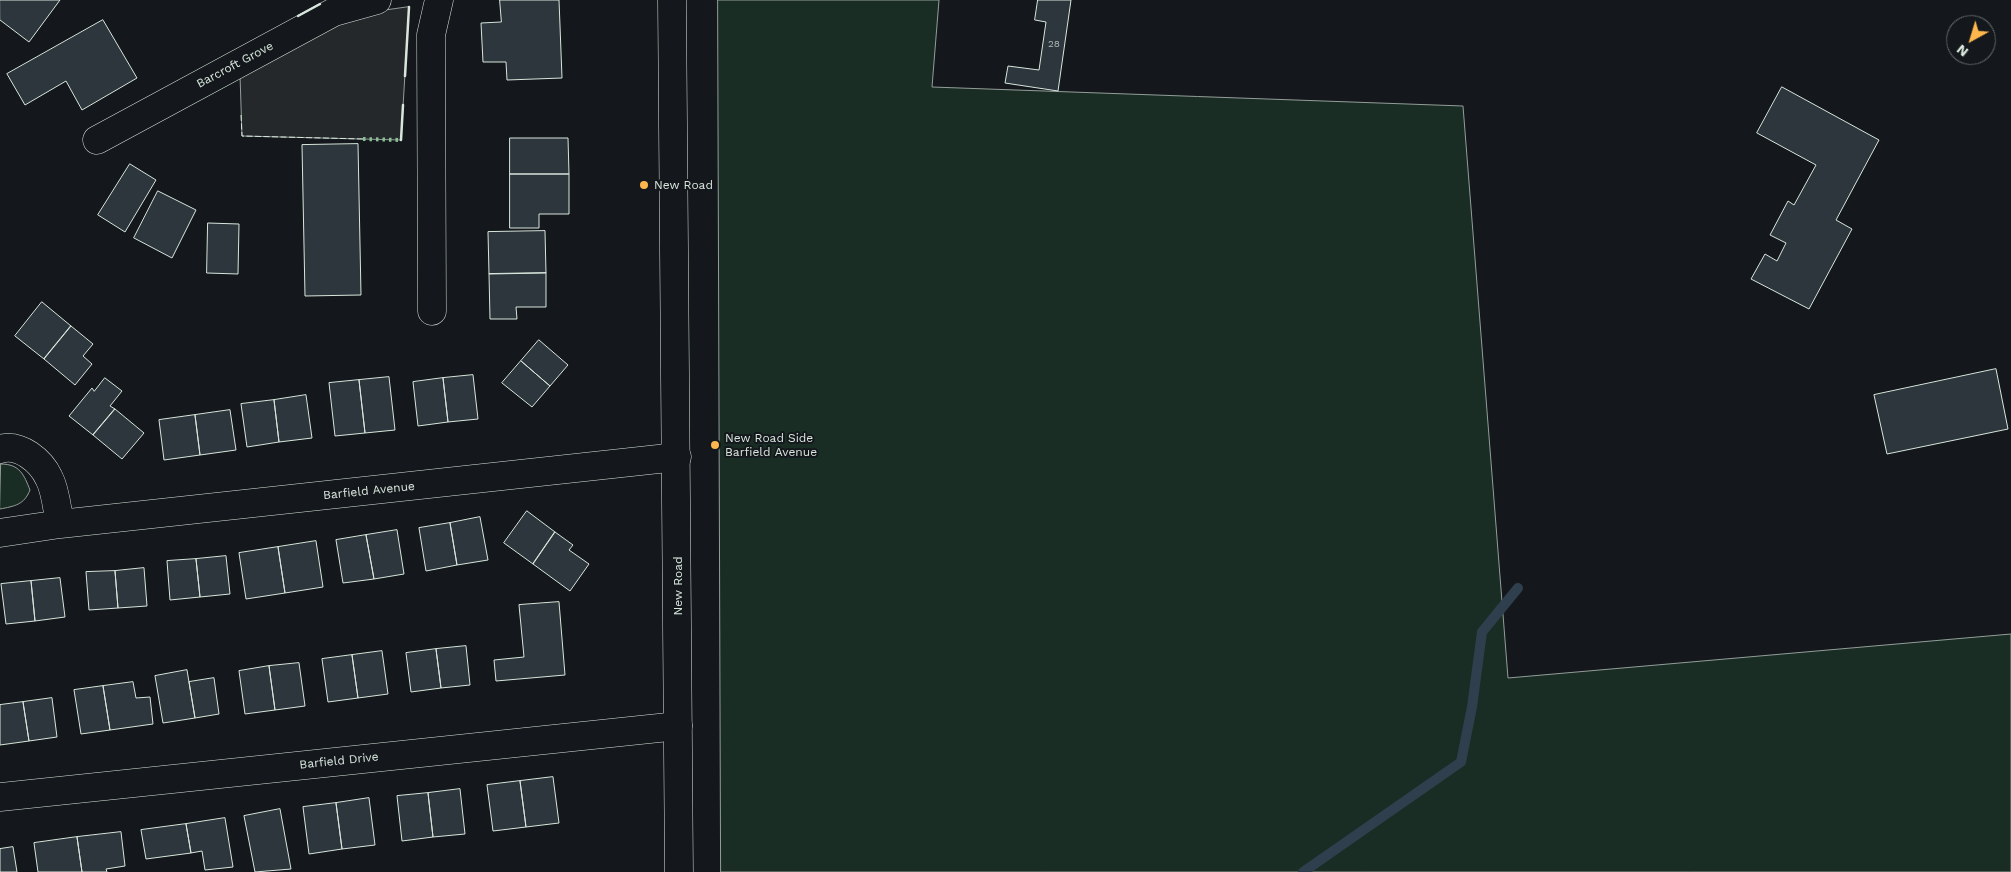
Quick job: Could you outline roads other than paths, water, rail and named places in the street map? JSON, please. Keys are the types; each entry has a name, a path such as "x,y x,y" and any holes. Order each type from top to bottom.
{"street":[{"name":"Barcroft Grove","path":"97,140 331,6 377,0"},
{"path":"432,311 431,36 439,0"},
{"name":"New Road","path":"672,0 679,872"},
{"path":"0,449 8,447 23,451 37,462 50,479 60,524"},
{"name":"Barfield Avenue","path":"0,533 60,524 677,457"},
{"name":"Barfield Drive","path":"0,797 678,726"}],"waterway":[{"path":"1303,872 1461,762 1472,707 1482,632 1518,588"}],"place":[{"name":"New Road","path":"644,185"},
{"name":"New Road Side Barfield Avenue","path":"715,445"}]}
